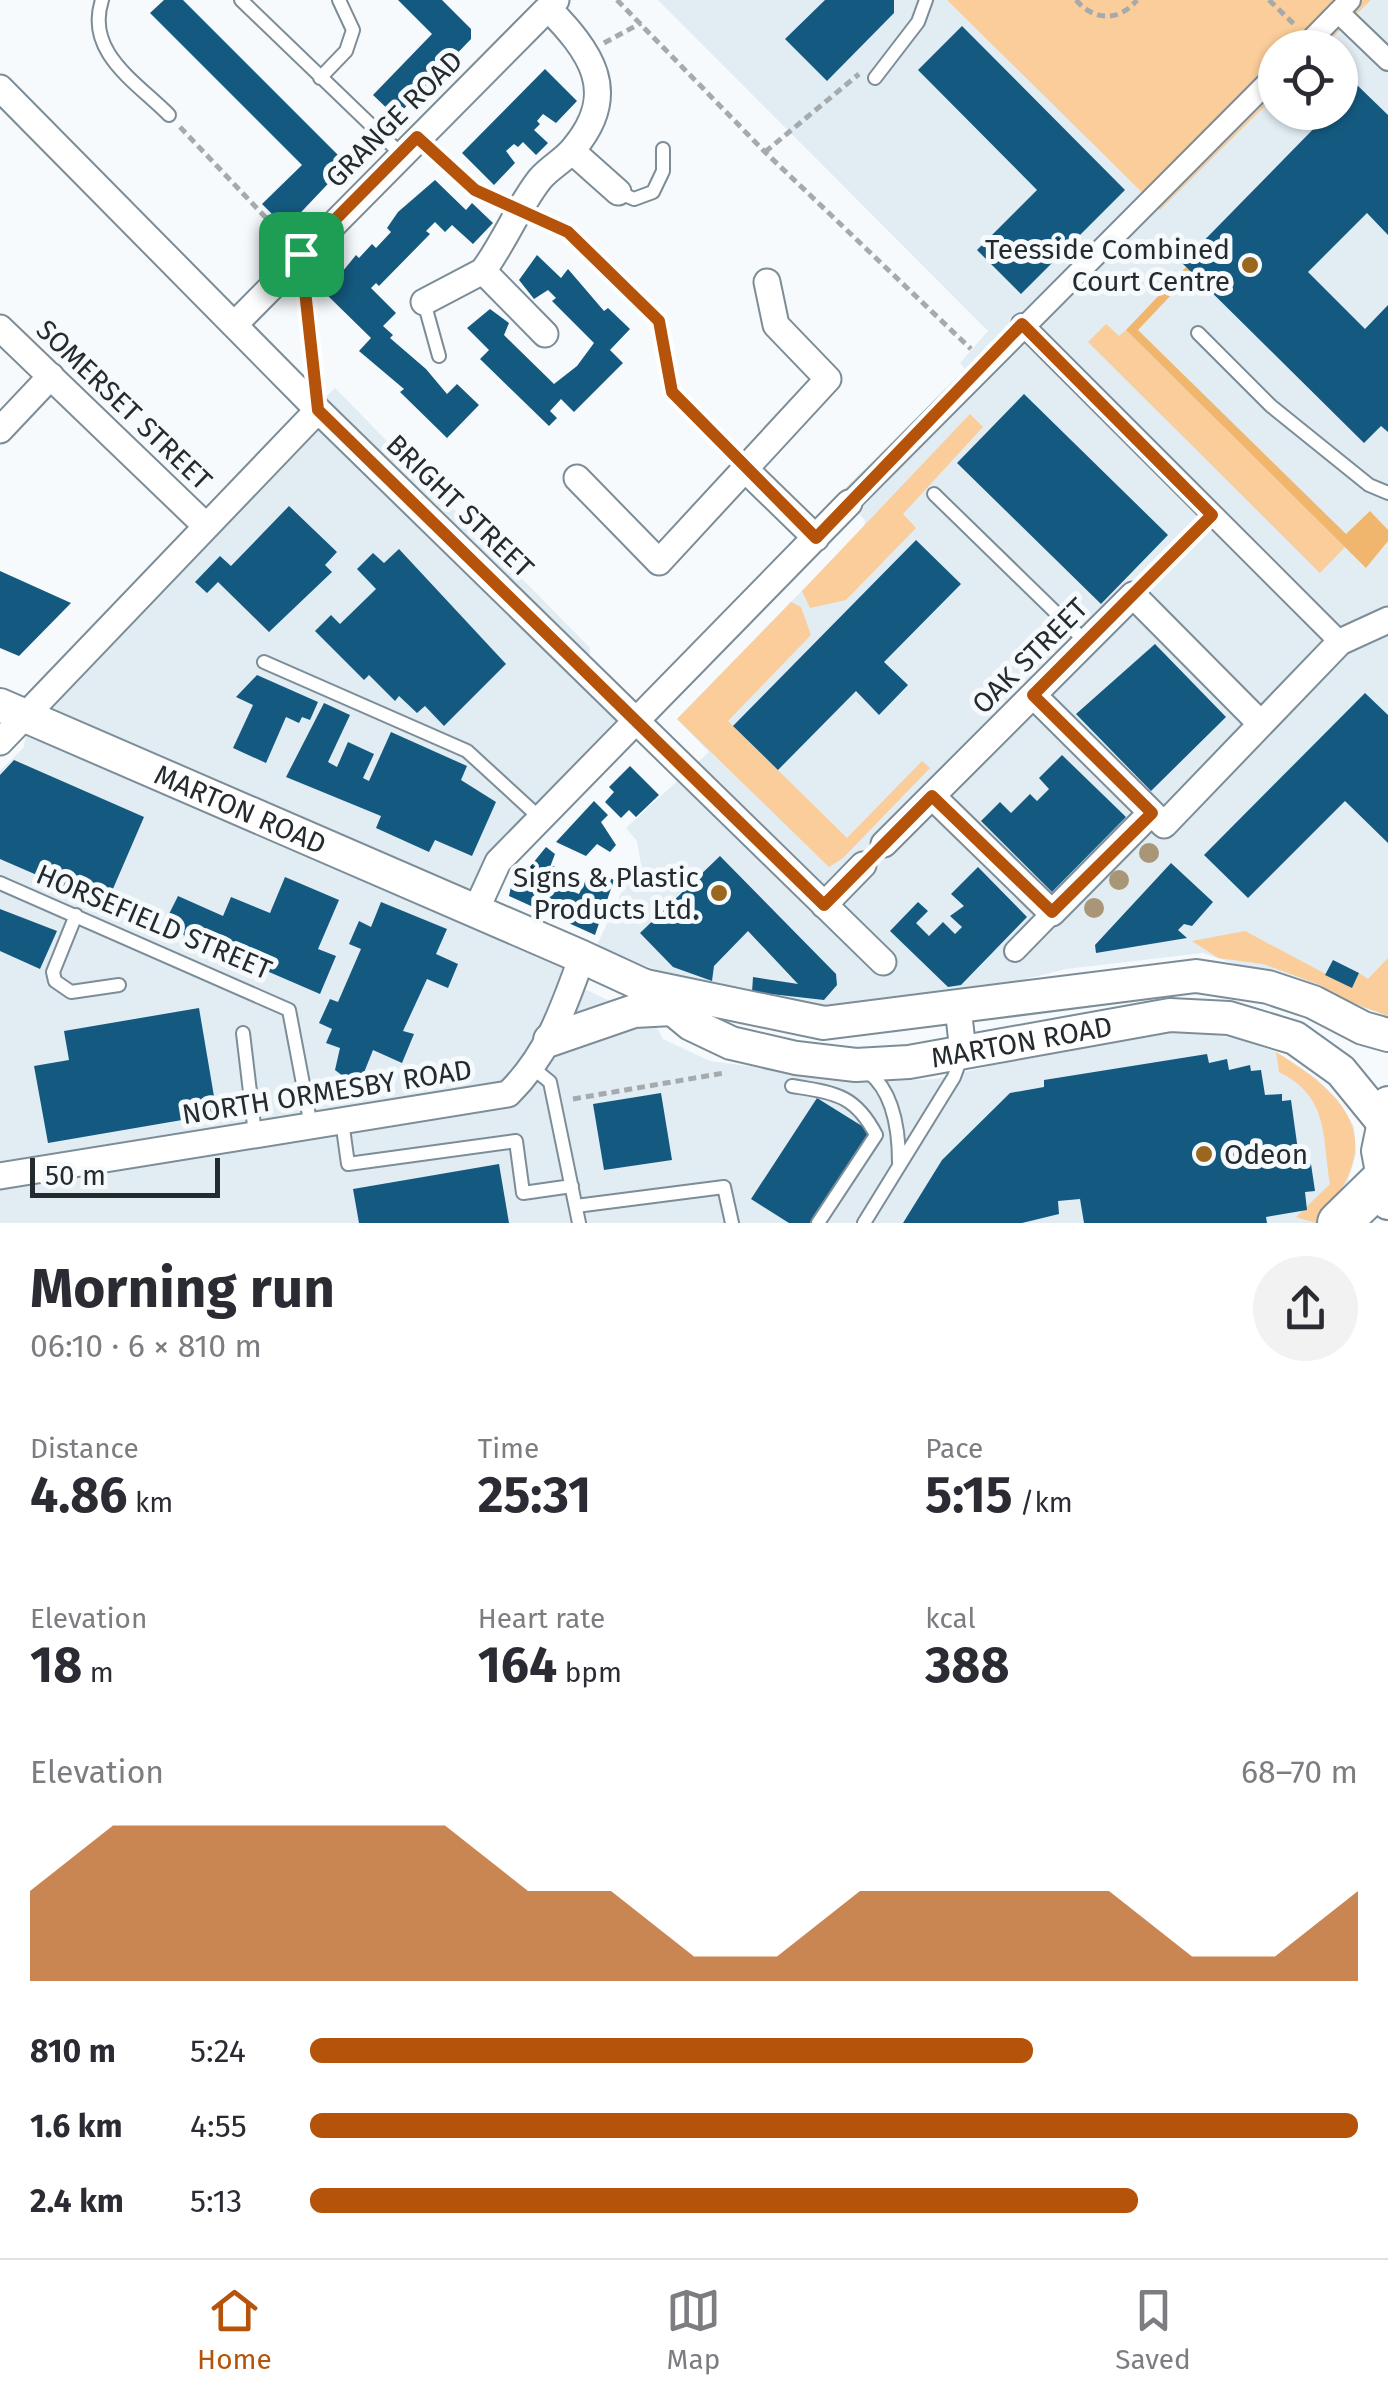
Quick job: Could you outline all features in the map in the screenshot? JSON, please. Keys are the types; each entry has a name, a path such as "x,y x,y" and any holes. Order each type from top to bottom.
{"highway":[{"path":"1339,1223 1384,1193"}],"street":[{"path":"424,302 483,270 544,174 572,151 594,112 598,90 588,52 552,4"},
{"name":"GRANGE ROAD","path":"235,324 552,4"},
{"path":"1320,30 1344,6 1388,60"},
{"name":"BRIGHT STREET","path":"0,88 318,410 883,962"},
{"path":"476,910 498,862 540,818 1022,324 1258,92"},
{"path":"572,151 618,192"},
{"path":"483,270 545,334"},
{"path":"577,478 659,562 828,379 776,325 767,282"},
{"path":"1022,324 1340,642"},
{"name":"SOMERSET STREET","path":"0,328 206,526"},
{"path":"0,430 51,376"},
{"path":"0,742 13,711 206,526 318,410"},
{"path":"746,470 816,538"},
{"path":"1133,595 1261,724"},
{"name":"OAK STREET","path":"884,844 1133,595"},
{"path":"1015,951 1052,912 1261,724 1340,642 1388,620"},
{"path":"1033,695 1158,819"},
{"name":"MARTON ROAD","path":"13,711 645,986 824,1023 1196,976 1268,986 1313,1002 1362,1028 1388,1034"},
{"path":"932,796 1052,912"},
{"path":"824,905 884,844"},
{"path":"542,1054 582,958"},
{"name":"MARTON ROAD","path":"645,986 691,1024 731,1043 796,1058 856,1065 963,1052 1170,1014 1229,1018 1295,1038 1385,1112"},
{"path":"958,1007 963,1052"},
{"path":"542,1054 634,1011 672,1008"},
{"name":"NORTH ORMESBY ROAD","path":"0,1176 508,1094 542,1054"},
{"path":"1384,1193 1385,1112"}],"lane":[{"path":"102,0 96,26 102,48 168,115"},
{"path":"240,0 320,78 409,145"},
{"path":"320,78 346,51 353,30 340,0"},
{"path":"870,74 908,36 926,0"},
{"path":"618,192 634,198 652,192 663,171 663,149"},
{"path":"424,302 439,356"},
{"path":"1198,333 1271,406 1369,486 1388,492"},
{"path":"934,494 1086,642"},
{"path":"264,662 467,751 540,818"},
{"name":"HORSEFIELD STREET","path":"0,883 290,1010 311,1126"},
{"path":"76,915 53,972 55,981 71,992 119,985"},
{"path":"243,1034 256,1134"},
{"path":"864,1223 954,1077 963,1052"},
{"path":"542,1054 579,1223"},
{"path":"856,1065 884,1085 899,1134 899,1165"},
{"path":"792,1086 837,1094 864,1111 876,1135 818,1223"},
{"path":"342,1121 348,1164 516,1142 523,1193 572,1186"},
{"path":"576,1206 724,1188 732,1223"}],"path":[{"path":"617,0 765,152 986,363"},
{"path":"1076,0 1094,15 1106,17 1129,9 1136,0"},
{"path":"1270,0 1295,30"},
{"path":"588,52 642,23"},
{"path":"765,152 870,74"},
{"path":"168,115 301,254 318,410"},
{"path":"409,145 475,190 568,232 659,321 672,392 746,470"},
{"path":"1133,595 1212,515"},
{"path":"552,1102 726,1072"}],"shaded area":[{"path":"658,0 1388,0 1388,1016 1203,953 1066,969 1013,982 800,1010 714,994 598,946 580,987 640,1015 656,1026 663,1039 710,1061 865,1082 935,1079 1114,1037 1193,1031 1244,1040 1276,1052 1316,1078 1337,1099 1354,1126 1356,1154 1345,1191 1316,1223 0,1223 0,771 24,747 30,693 335,388 590,648 589,659 634,701 485,856 476,893 597,945 623,889 642,870 637,841 626,828 709,752 677,719 864,527 865,520 839,494 965,369 960,363 988,331"},
{"path":"947,0 1371,0 1340,30 1258,30 1258,113 1160,210"},
{"path":"1186,267 1192,273 1138,330 1346,534 1370,511 1388,530 1388,541 1366,568 1126,330"},
{"path":"1106,324 1119,336 1126,330 1345,547 1320,573 1088,342"},
{"path":"970,414 983,427 903,514 916,528 846,600 810,608 802,591"},
{"path":"791,602 801,607 811,635 728,721 847,838 922,761 930,768 843,858 829,867 677,719"},
{"path":"1245,931 1352,988 1359,973 1368,979 1388,958 1388,1016 1263,964 1218,958 1192,941"},
{"path":"1276,1052 1326,1088 1352,1126 1355,1147 1351,1170 1316,1223 1296,1217 1330,1184 1324,1133 1307,1093 1279,1072"}],"building":[{"path":"164,0 183,0 341,158 343,168 286,228 262,204 302,165 150,13"},
{"path":"398,0 442,0 471,29 471,39 396,117 373,95 432,34"},
{"path":"825,0 894,0 894,13 827,81 785,39"},
{"path":"962,26 1125,190 1021,294 977,250 1037,190 918,70"},
{"path":"545,69 577,101 556,123 543,114 537,121 540,124 534,130 548,143 536,155 523,142 506,151 515,163 494,185 462,153"},
{"name":"Teesside Combined Court Centre","path":"1358,86 1388,115 1388,235 1367,213 1308,272 1365,329 1388,305 1388,432 1381,426 1364,443 1182,263 1312,130 1358,130"},
{"path":"435,180 466,210 472,203 493,223 473,244 452,225 445,232 435,222 426,231 430,234 379,286 376,283 371,288 396,313 383,326 393,335 390,338 426,369 447,394 457,384 479,405 447,438 400,392 404,389 359,351 371,338 325,293 356,255 359,258 372,244 376,248 391,232 387,228 398,212"},
{"path":"537,255 561,278 568,269 604,311 608,308 630,329 610,350 623,363 574,412 561,399 550,411 557,418 549,426 480,359 489,350 467,328 490,309 509,323 504,335 554,384 577,366 594,343 552,301 556,298 548,290 534,299 519,280"},
{"path":"1024,394 1168,535 1101,604 957,463"},
{"path":"289,506 337,552 325,565 332,572 269,632 218,582 207,593 195,582 220,556 231,566"},
{"path":"916,540 961,584 884,662 908,685 879,715 856,691 778,770 733,726"},
{"path":"399,549 506,664 444,726 425,706 417,713 399,696 395,701 369,675 364,680 315,631 331,615 340,624 376,589 357,569 373,553 384,563"},
{"path":"0,571 71,603 19,656 0,648"},
{"path":"1155,644 1226,717 1151,791 1076,714"},
{"path":"257,675 318,702 310,720 302,717 299,723 286,717 266,763 233,748 253,705 236,697"},
{"path":"1365,693 1388,715 1388,843 1345,801 1248,898 1204,855"},
{"path":"324,703 350,715 328,762 337,767 348,742 374,754 363,778 369,781 391,732 467,766 461,780 496,802 472,856 435,840 429,852 376,828 381,816 286,777"},
{"path":"1062,755 1126,817 1052,892 981,821 1000,802 1011,813 1030,794 1037,801 1049,789 1039,778"},
{"path":"14,760 144,817 106,905 0,859 0,775"},
{"path":"630,766 659,795 636,817 629,810 621,818 605,802 614,792 609,787"},
{"path":"594,801 608,815 601,822 616,845 610,852 597,844 586,856 556,842"},
{"path":"546,847 555,854 544,883 553,866 575,877 569,890 579,894 591,869 614,880 595,935 509,896 512,882 516,884"},
{"name":"Signs & Plastic Products Ltd.","path":"720,856 836,974 837,985 824,1000 752,992 753,977 798,984 748,931 714,966 712,981 673,967 640,933"},
{"path":"1171,863 1213,902 1192,926 1184,924 1178,930 1187,938 1096,953 1095,945"},
{"path":"978,867 1027,917 961,985 948,987 890,931 918,902 928,911 916,923 929,936 943,922 955,934 962,927 950,916 964,906 951,894"},
{"path":"285,877 339,900 318,949 336,956 320,994 163,926 178,896 223,916 231,897 270,913"},
{"path":"381,902 447,929 436,954 458,964 448,988 427,979 403,1031 414,1034 402,1063 373,1050 363,1075 348,1080 335,1070 340,1048 326,1043 332,1029 319,1023 330,999 338,1002 361,949 349,944 359,921 371,927"},
{"path":"0,909 57,931 40,969 0,951"},
{"path":"1333,960 1359,973 1352,988 1325,975"},
{"path":"199,1008 217,1114 48,1143 34,1066 69,1060 64,1031"},
{"path":"1207,1054 1209,1063 1227,1059 1229,1070 1250,1065 1251,1071 1261,1070 1265,1095 1282,1094 1282,1101 1291,1100 1300,1165 1311,1164 1315,1191 1305,1192 1307,1210 1266,1217 1267,1223 1084,1223 1080,1199 1058,1201 1059,1214 1022,1223 903,1223 942,1160 1010,1093 1044,1087 1044,1080"},
{"path":"661,1093 672,1160 604,1170 593,1104"},
{"path":"817,1098 870,1131 811,1223 789,1223 751,1199"},
{"path":"499,1164 509,1223 359,1223 353,1189"}],"place":[{"name":"Teesside Combined Court Centre","path":"1250,265"},
{"name":"Signs & Plastic Products Ltd.","path":"719,893"},
{"name":"Odeon","path":"1204,1154"}],"route":[{"path":"417,137 475,190 568,232 659,321 672,392 816,538 1022,324 1212,515 1033,695 1152,813 1052,912 932,796 824,905 318,410 301,254 417,137"}]}
